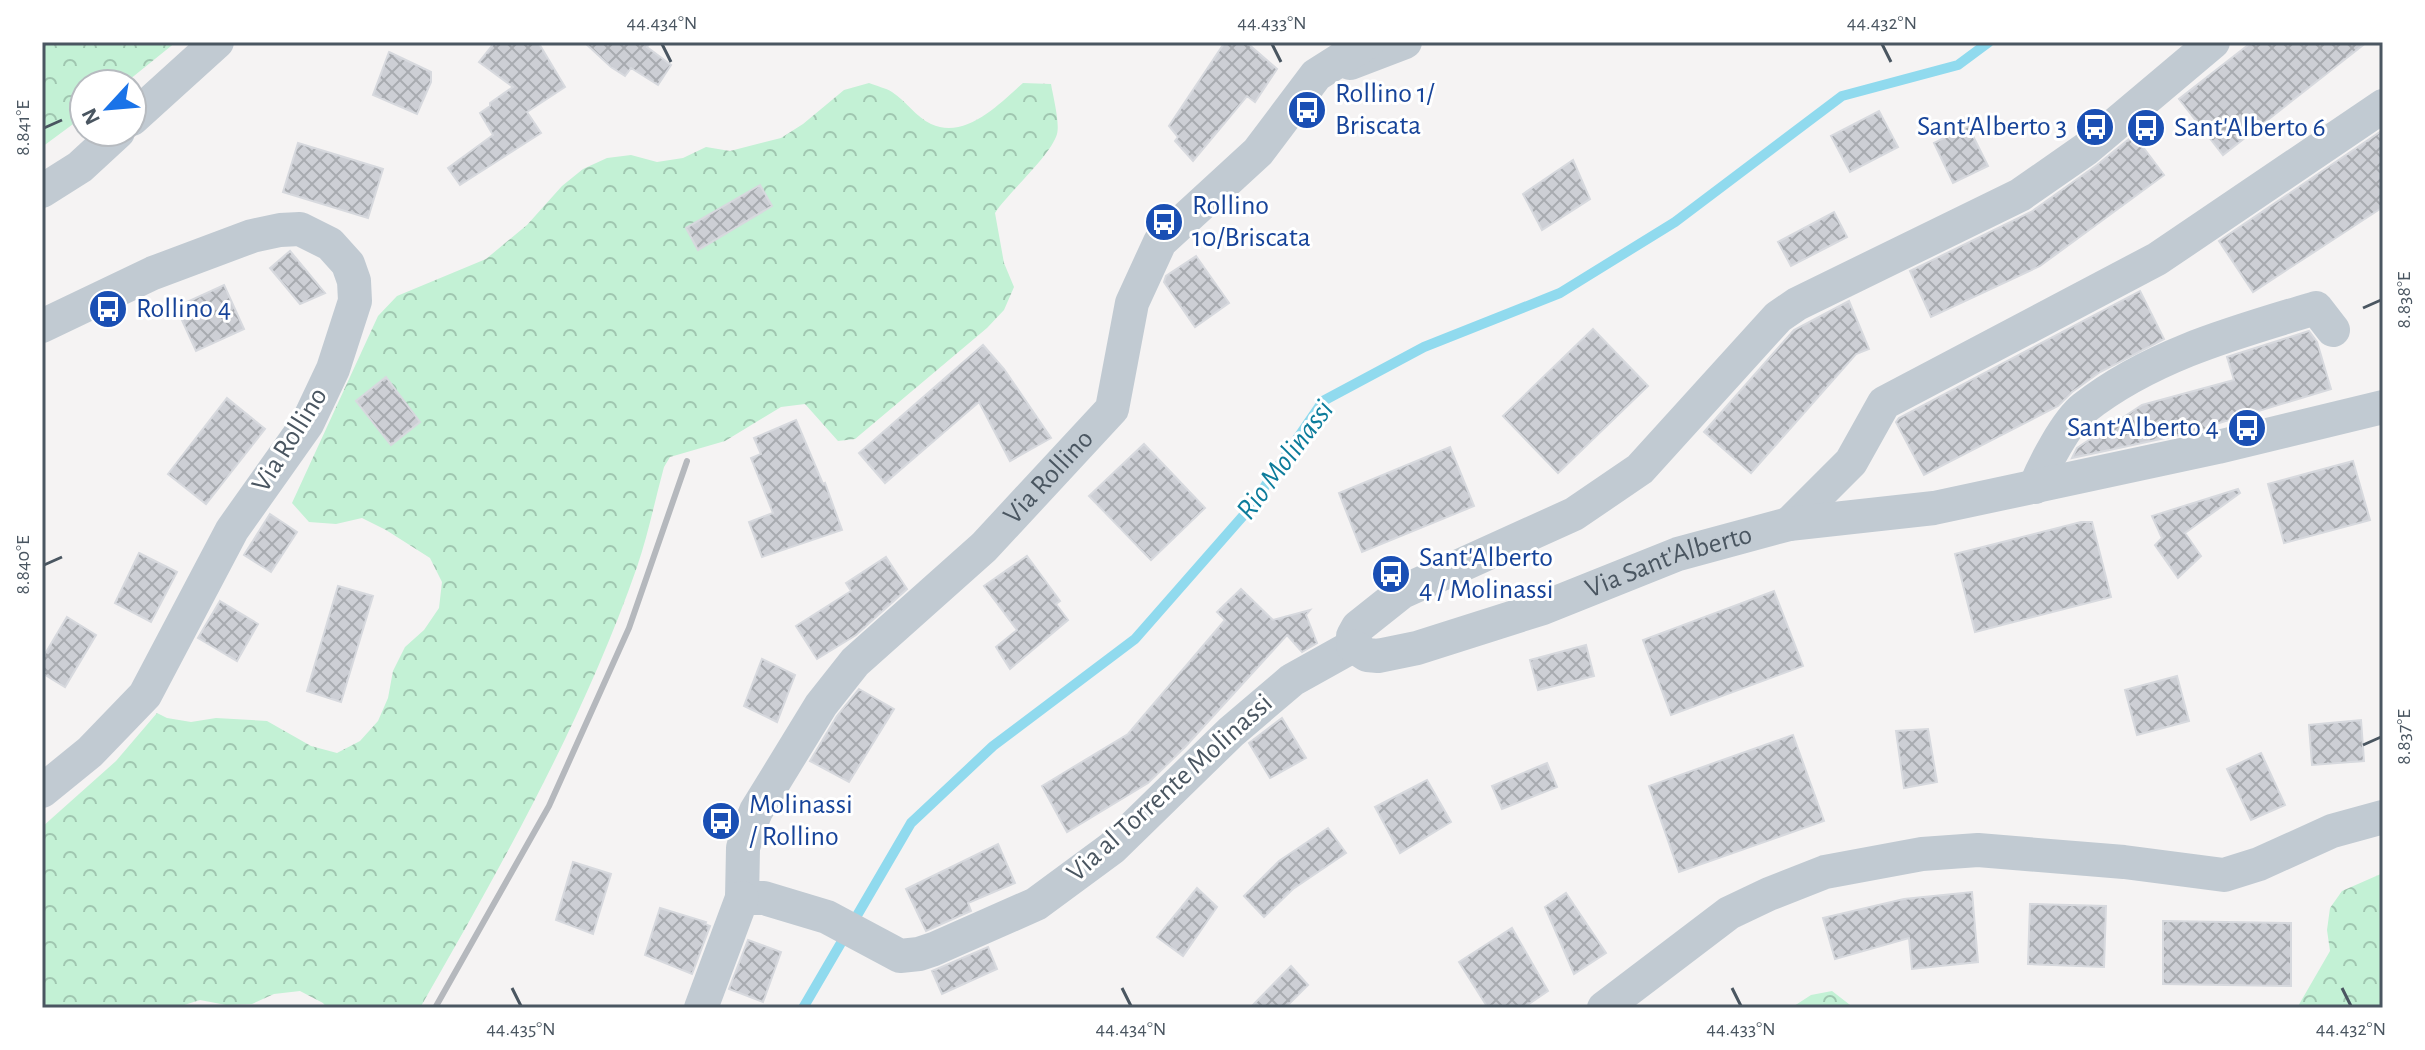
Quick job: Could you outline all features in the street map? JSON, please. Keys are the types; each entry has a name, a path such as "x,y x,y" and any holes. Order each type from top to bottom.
{"street":[{"path":"148,105 217,42"},
{"name":"Via Rollino","path":"701,1008 753,898 743,848 756,811 821,705 855,662 984,547 1112,409 1132,303 1160,242 1258,152 1316,75 1368,42"},
{"path":"1316,75 1405,42"},
{"path":"1353,646 1353,636 1358,627 1402,592 1574,514 1640,469 1778,317 1797,304 2020,195 2086,149 2213,42"},
{"path":"1789,524 1851,462 1884,403 2157,259 2383,106"},
{"path":"42,191 80,167 101,148"},
{"name":"Via Rollino","path":"42,326 153,273 252,236 280,230 300,229 330,244 348,264 354,281 355,301 342,342 307,424 232,530 145,695 90,752 42,791"},
{"path":"2035,487 2045,462 2081,409 2135,375 2204,342 2316,308 2333,330"},
{"name":"Via Sant'Alberto","path":"1353,646 1367,655 1378,656 1417,648 1543,608 1678,554 1789,524 1934,508 2218,447 2383,407"},
{"name":"Via al Torrente Molinassi","path":"753,898 827,917 900,956 934,949 1036,904 1112,848 1231,732 1292,680 1353,646"},
{"path":"1604,1008 1729,913 1825,872 1922,854 1978,850 2124,862 2224,875 2259,864 2332,831 2383,817"}],"green space":[{"path":"42,42 176,42 144,68 68,68 68,128 42,147"},
{"path":"869,83 892,92 926,121 944,128 957,127 982,117 1023,83 1051,84 1057,134 1047,152 995,213 1004,263 1014,287 1004,310 987,328 855,439 838,441 805,404 781,407 725,441 670,457 664,467 637,567 592,681 539,792 420,1008 327,1008 300,991 274,994 252,1004 226,1005 200,1000 175,1008 42,1008 42,827 116,761 157,713 191,722 216,718 267,721 311,746 337,753 360,741 378,721 388,698 393,671 405,647 424,630 439,608 442,582 430,558 362,518 336,524 309,522 292,503 378,316 397,296 486,259 527,225 562,186 583,169 607,158 631,155 657,162 683,158 706,147 730,151 781,138 844,90"},
{"path":"2383,873 2383,1008 2297,1008 2330,951 2327,930 2330,908 2342,891"},
{"path":"1832,991 1854,1008 1791,1008 1811,995"}],"building":[{"path":"495,42 538,42 565,87 527,112 541,133 460,185 448,168 493,135 480,113 513,87 479,62"},
{"path":"584,42 651,42 647,47 671,65 658,85 631,68 625,76"},
{"path":"1225,42 1246,42 1277,69 1255,102 1247,96 1193,161 1175,141 1178,137 1169,126"},
{"path":"2252,42 2367,42 2223,155 2179,99"},
{"path":"389,52 431,72 431,82 417,114 373,95"},
{"path":"1879,111 1898,147 1850,172 1831,136"},
{"path":"1968,126 1988,166 1953,183 1934,143"},
{"path":"2383,130 2383,207 2253,292 2219,241"},
{"path":"2134,135 2164,175 2040,266 1931,317 1910,271 2031,212"},
{"path":"298,143 383,169 368,218 283,192"},
{"path":"1573,160 1590,199 1542,230 1523,194"},
{"path":"760,185 772,206 698,250 686,228"},
{"path":"1834,212 1847,237 1791,266 1778,242"},
{"path":"290,251 325,293 300,304 270,268"},
{"path":"1196,256 1229,303 1195,327 1164,282 1166,276"},
{"path":"224,285 244,329 196,351 176,307"},
{"path":"2140,291 2164,339 2100,372 2058,406 1924,475 1896,422 1899,418"},
{"path":"1849,301 1869,349 1856,354 1751,473 1704,432 1794,330"},
{"path":"1593,329 1648,386 1558,473 1503,416"},
{"path":"2309,331 2317,342 2331,389 2207,429 2072,458 2077,448 2142,405 2234,380 2227,357"},
{"path":"983,345 1004,369 1051,438 1010,461 979,402 885,483 859,453"},
{"path":"386,377 420,422 391,445 356,401"},
{"path":"227,398 265,429 206,504 168,474"},
{"path":"796,420 825,483 842,530 762,557 749,522 773,513 751,458 761,454 754,438"},
{"path":"1144,444 1205,508 1151,560 1089,496"},
{"path":"1450,447 1474,506 1362,552 1339,493"},
{"path":"2353,461 2370,520 2284,543 2268,484"},
{"path":"2238,489 2240,493 2185,533 2201,556 2178,578 2155,545 2162,538 2152,516"},
{"path":"270,514 297,532 271,572 244,555"},
{"path":"2081,522 2092,522 2111,597 1975,632 1955,554"},
{"path":"139,553 177,572 151,622 115,603"},
{"path":"1027,556 1060,601 1056,604 1068,620 1010,669 996,647 1017,630 984,586"},
{"path":"886,557 907,589 856,635 817,659 796,626 851,591 846,583"},
{"path":"338,586 373,596 341,702 307,691"},
{"path":"1241,589 1273,620 1310,610 1306,615 1317,643 1302,652 1287,635 1148,783 1067,832 1042,786 1128,734 1225,620 1217,612"},
{"path":"1774,591 1803,666 1671,715 1643,640"},
{"path":"220,601 258,624 237,661 198,638"},
{"path":"67,617 96,635 65,687 42,673 42,659"},
{"path":"1586,645 1594,676 1538,690 1530,660"},
{"path":"762,659 795,675 777,722 744,706"},
{"path":"2177,676 2189,721 2137,735 2125,690"},
{"path":"859,689 894,709 849,782 810,761 837,716"},
{"path":"1282,718 1306,758 1270,778 1249,743"},
{"path":"2361,720 2364,761 2312,765 2309,725"},
{"path":"1928,729 1937,782 1904,788 1896,731"},
{"path":"1793,735 1824,821 1679,872 1649,786"},
{"path":"2261,753 2285,805 2251,820 2227,769"},
{"path":"1547,763 1557,787 1502,809 1492,786"},
{"path":"1427,780 1451,822 1400,853 1375,807"},
{"path":"1328,828 1346,853 1293,889 1264,917 1244,896 1279,861"},
{"path":"998,844 1015,883 968,903 971,911 926,931 906,889"},
{"path":"573,862 611,874 593,934 556,920"},
{"path":"1197,888 1217,907 1183,956 1157,937"},
{"path":"1972,892 1978,962 1912,969 1909,938 1835,959 1823,918 1904,899"},
{"path":"1566,893 1606,953 1574,974 1545,907"},
{"path":"2030,904 2106,906 2104,967 2028,964"},
{"path":"660,908 706,922 710,926 692,974 645,955"},
{"path":"2163,921 2291,923 2291,986 2163,984"},
{"path":"1512,928 1548,991 1523,1008 1488,1008 1459,962"},
{"path":"748,940 781,952 763,1002 729,989"},
{"path":"988,947 997,969 942,994 932,971"},
{"path":"1291,966 1308,985 1285,1008 1250,1008"}],"waterway":[{"name":"Rio Molinassi","path":"803,1008 911,823 993,746 1135,639 1250,508 1323,401 1424,347 1560,293 1675,222 1842,96 1958,65 1989,42"}],"railway":[{"path":"435,1008 549,806 629,628 687,461"}],"place":[{"name":"Rollino 1/ Briscata","path":"1307,110"},
{"name":"Sant'Alberto 3","path":"2095,127"},
{"name":"Sant'Alberto 6","path":"2146,128"},
{"name":"Rollino 10/Briscata","path":"1164,222"},
{"name":"Rollino 4","path":"108,309"},
{"name":"Sant'Alberto 4","path":"2247,428"},
{"name":"Sant'Alberto 4 / Molinassi","path":"1391,574"},
{"name":"Molinassi / Rollino","path":"721,821"}]}
